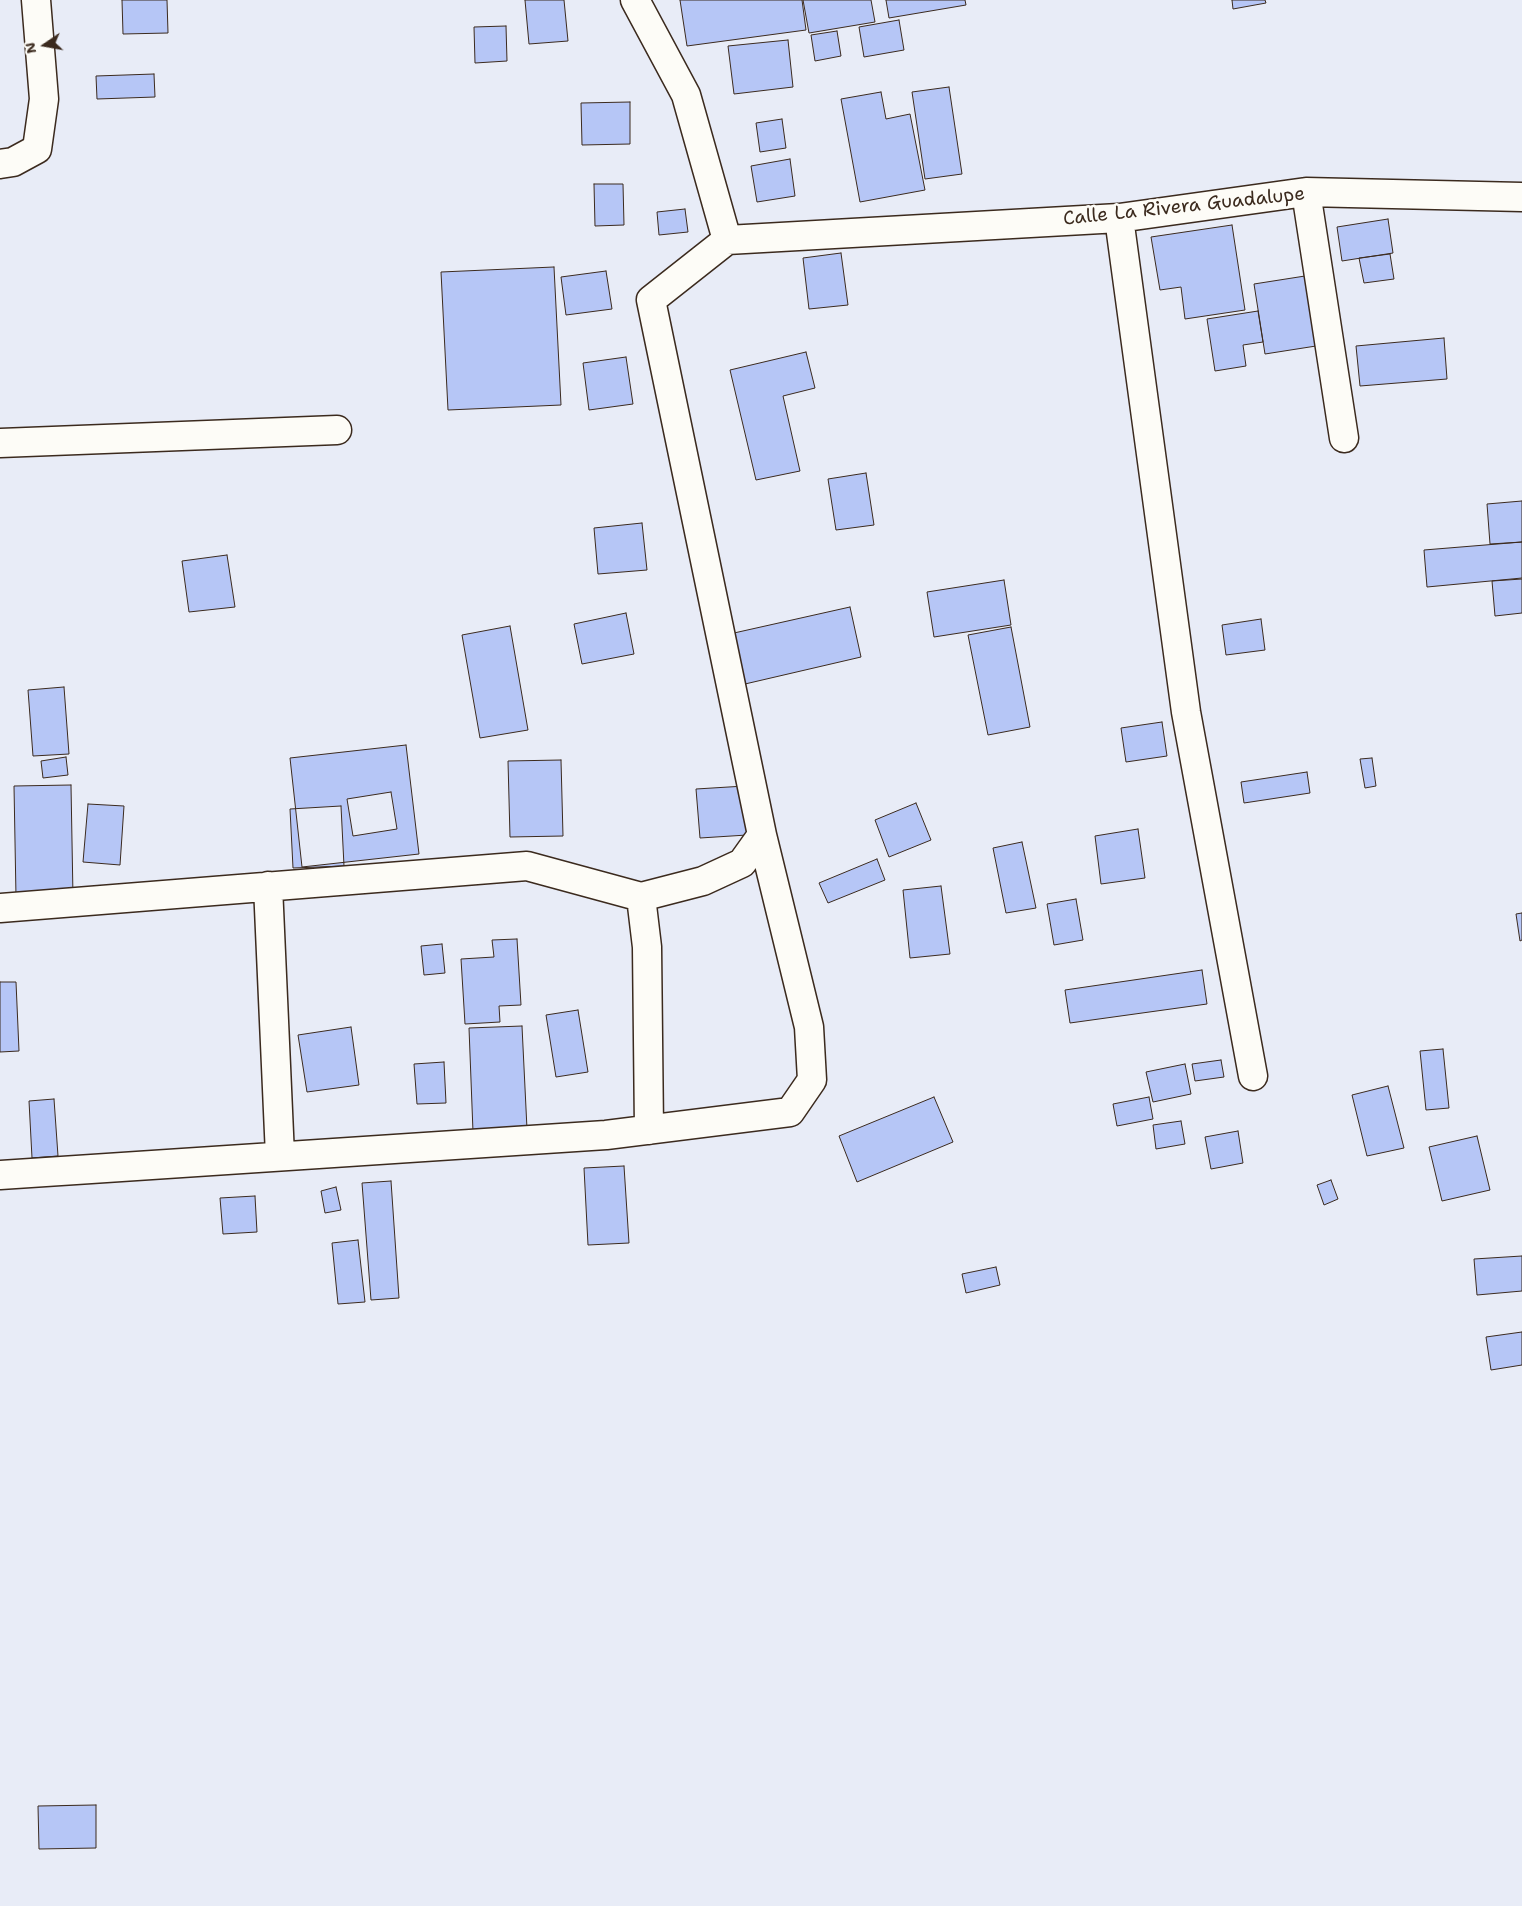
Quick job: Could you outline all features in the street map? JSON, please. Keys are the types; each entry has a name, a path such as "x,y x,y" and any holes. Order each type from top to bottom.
{"street":[{"path":"0,164 13,162 37,149 44,99 36,0"},
{"path":"0,1175 606,1135 649,1130 790,1112 812,1080 809,1028 762,835 652,300 727,240 686,95 635,0"},
{"path":"1306,192 1344,438"},
{"name":"Calle La Rivera Guadalupe","path":"727,240 1119,218 1306,192 1522,197"},
{"path":"1119,218 1186,712 1253,1076"},
{"path":"0,443 337,430"},
{"path":"0,908 527,866 641,897 703,881 742,863 762,835"},
{"path":"268,886 280,1156"},
{"path":"641,897 647,947 649,1130"}],"building":[{"path":"122,0 167,0 168,33 123,34"},
{"path":"525,0 564,0 568,41 529,44"},
{"path":"680,0 802,0 806,30 687,46"},
{"path":"803,0 871,0 875,22 809,33"},
{"path":"886,0 965,0 966,5 889,18"},
{"path":"1232,0 1265,0 1266,3 1233,9"},
{"path":"899,20 904,50 864,57 859,27"},
{"path":"506,26 507,61 475,63 474,27"},
{"path":"837,31 841,56 815,61 811,35"},
{"path":"788,40 793,87 734,94 728,46"},
{"path":"154,74 155,97 97,99 96,76"},
{"path":"949,87 962,174 925,179 912,92"},
{"path":"881,92 886,119 910,114 925,190 860,202 841,99"},
{"path":"630,102 630,144 582,145 581,103"},
{"path":"782,119 786,148 760,152 756,123"},
{"path":"790,159 795,196 757,202 751,166"},
{"path":"594,184 623,184 624,225 595,226"},
{"path":"685,209 688,232 659,235 657,212"},
{"path":"1388,219 1393,253 1342,261 1337,227"},
{"path":"1232,225 1245,310 1185,319 1181,287 1160,290 1151,237"},
{"path":"841,253 848,305 809,309 803,258"},
{"path":"1390,254 1394,279 1364,283 1359,258"},
{"path":"554,267 561,405 448,410 441,272"},
{"path":"606,271 612,309 566,315 561,277"},
{"path":"1305,276 1316,346 1265,354 1254,284"},
{"path":"1258,311 1263,342 1243,345 1246,366 1215,371 1207,319"},
{"path":"1444,338 1447,379 1360,386 1356,346"},
{"path":"806,352 815,388 783,396 800,471 756,480 730,370"},
{"path":"626,357 633,404 589,410 583,363"},
{"path":"866,473 874,525 836,530 828,479"},
{"path":"1522,501 1522,542 1490,544 1487,504"},
{"path":"642,523 647,570 598,574 594,528"},
{"path":"1522,542 1522,578 1427,587 1424,550"},
{"path":"227,555 235,607 189,612 182,561"},
{"path":"1522,579 1522,613 1495,616 1492,581"},
{"path":"1004,580 1011,625 934,637 927,592"},
{"path":"850,607 861,657 745,684 734,633"},
{"path":"626,613 634,654 582,664 574,624"},
{"path":"1261,619 1265,650 1226,655 1222,625"},
{"path":"510,626 528,730 480,738 462,635"},
{"path":"1011,627 1030,727 988,735 968,635"},
{"path":"64,687 69,754 33,756 28,690"},
{"path":"1162,722 1167,756 1126,762 1121,728"},
{"path":"406,745 419,854 302,867 290,758"},
{"path":"66,757 68,775 43,778 41,761"},
{"path":"1372,758 1376,786 1365,788 1360,759"},
{"path":"561,760 563,836 510,837 508,761"},
{"path":"1307,772 1310,793 1244,803 1241,782"},
{"path":"71,785 73,897 16,897 14,786"},
{"path":"745,786 747,835 700,838 696,789"},
{"path":"391,792 397,829 353,836 347,799"},
{"path":"916,803 931,840 889,857 875,820"},
{"path":"88,804 124,806 120,865 83,862"},
{"path":"341,806 344,866 293,868 290,809"},
{"path":"1138,829 1145,878 1101,884 1095,836"},
{"path":"1022,842 1036,908 1006,913 993,848"},
{"path":"877,859 885,880 828,903 819,883"},
{"path":"941,886 950,954 910,958 903,890"},
{"path":"1076,899 1083,940 1054,945 1047,904"},
{"path":"1522,913 1522,940 1520,941 1516,914"},
{"path":"517,939 521,1005 499,1006 500,1022 465,1024 461,959 494,957 492,940"},
{"path":"442,944 445,973 424,975 421,946"},
{"path":"1202,970 1207,1004 1070,1023 1065,990"},
{"path":"0,982 16,982 19,1051 0,1052"},
{"path":"578,1010 588,1072 556,1077 546,1015"},
{"path":"522,1026 527,1129 473,1132 469,1028"},
{"path":"351,1027 359,1085 307,1092 298,1035"},
{"path":"1443,1049 1449,1108 1426,1110 1420,1051"},
{"path":"1221,1060 1224,1077 1195,1081 1192,1064"},
{"path":"444,1062 446,1103 417,1104 414,1064"},
{"path":"1185,1064 1191,1094 1153,1102 1146,1072"},
{"path":"1388,1086 1404,1148 1367,1156 1352,1095"},
{"path":"934,1097 953,1142 857,1182 839,1136"},
{"path":"1149,1097 1153,1119 1117,1126 1113,1104"},
{"path":"54,1099 58,1156 32,1158 29,1101"},
{"path":"1181,1121 1185,1144 1156,1149 1153,1125"},
{"path":"1238,1131 1243,1163 1211,1169 1205,1137"},
{"path":"1477,1136 1490,1190 1442,1201 1429,1147"},
{"path":"624,1166 629,1243 588,1245 584,1168"},
{"path":"1331,1180 1338,1199 1324,1205 1317,1185"},
{"path":"391,1181 399,1298 371,1300 362,1183"},
{"path":"336,1187 341,1210 325,1213 321,1191"},
{"path":"255,1196 257,1232 223,1234 220,1198"},
{"path":"358,1240 365,1302 338,1304 332,1243"},
{"path":"1522,1256 1522,1291 1477,1295 1474,1259"},
{"path":"996,1267 1000,1285 966,1293 962,1274"},
{"path":"1522,1332 1522,1365 1491,1370 1486,1337"},
{"path":"96,1805 96,1848 39,1849 38,1806"}]}
